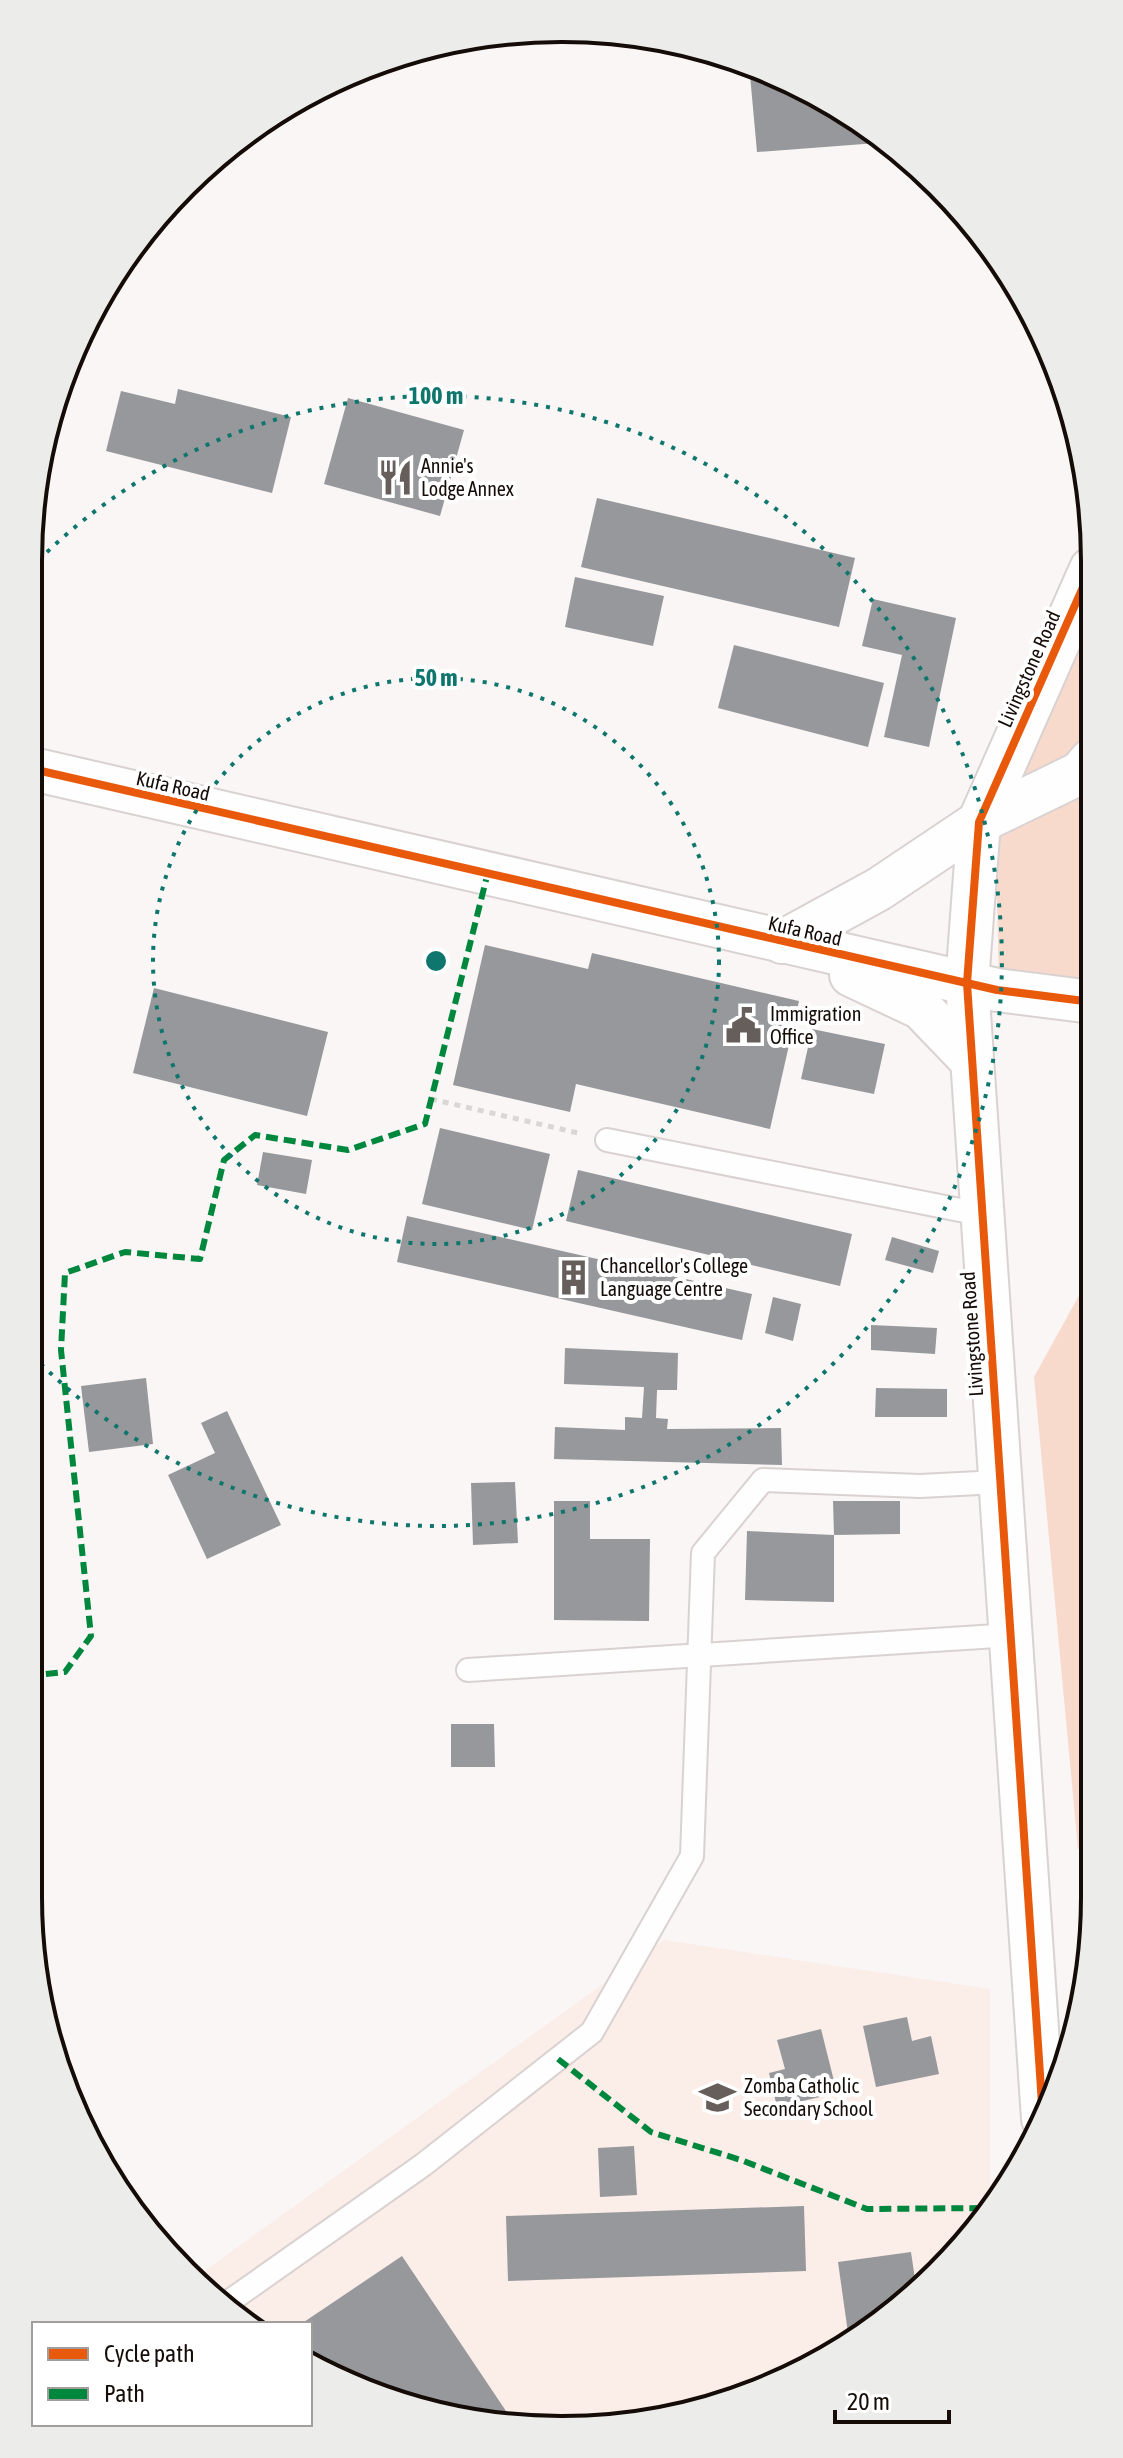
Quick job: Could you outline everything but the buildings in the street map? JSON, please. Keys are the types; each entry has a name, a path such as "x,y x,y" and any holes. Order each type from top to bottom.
{"street":[{"name":"Livingstone Road","path":"1041,2094 1012,1635 980,1214 967,983 979,822 1081,592"},
{"name":"Kufa Road","path":"42,771 967,983 1044,998 1081,1001"},
{"path":"782,942 879,889 979,822 1081,772"},
{"path":"782,942 921,1008 970,1059"}],"lane":[{"path":"607,1140 980,1214"},
{"path":"233,2299 423,2165 592,2032 692,1856 702,1654 703,1553 763,1480 920,1486 999,1482"},
{"path":"468,1670 1012,1635"}],"path":[{"path":"431,1099 607,1140"}],"shaded area":[{"path":"1081,579 1081,994 999,987 994,757"},
{"path":"1081,1292 1081,1849 1078,1849 1034,1377"},
{"name":"Zomba Catholic Secondary School","path":"664,1940 990,1989 990,2189 974,2213 929,2264 878,2309 791,2362 728,2388 663,2406 595,2415 528,2415 460,2406 395,2388 332,2362 312,2351 312,2322 264,2322 203,2272"}],"marked path":[{"path":"42,1674 65,1672 91,1636 61,1350 65,1273 125,1252 200,1259 224,1160 255,1135 348,1150 425,1124 487,876"},
{"path":"558,2059 651,2132 741,2160 867,2209 977,2208"}],"cycle path":[{"path":"1041,2094 967,983 979,822 1081,592"},
{"path":"42,771 997,990 1081,1001"}],"place":[{"name":"Annie's Lodge Annex","path":"395,477"},
{"name":"Immigration Office","path":"744,1026"},
{"name":"Chancellor's College Language Centre","path":"574,1278"},
{"name":"Zomba Catholic Secondary School","path":"718,2097"}]}
